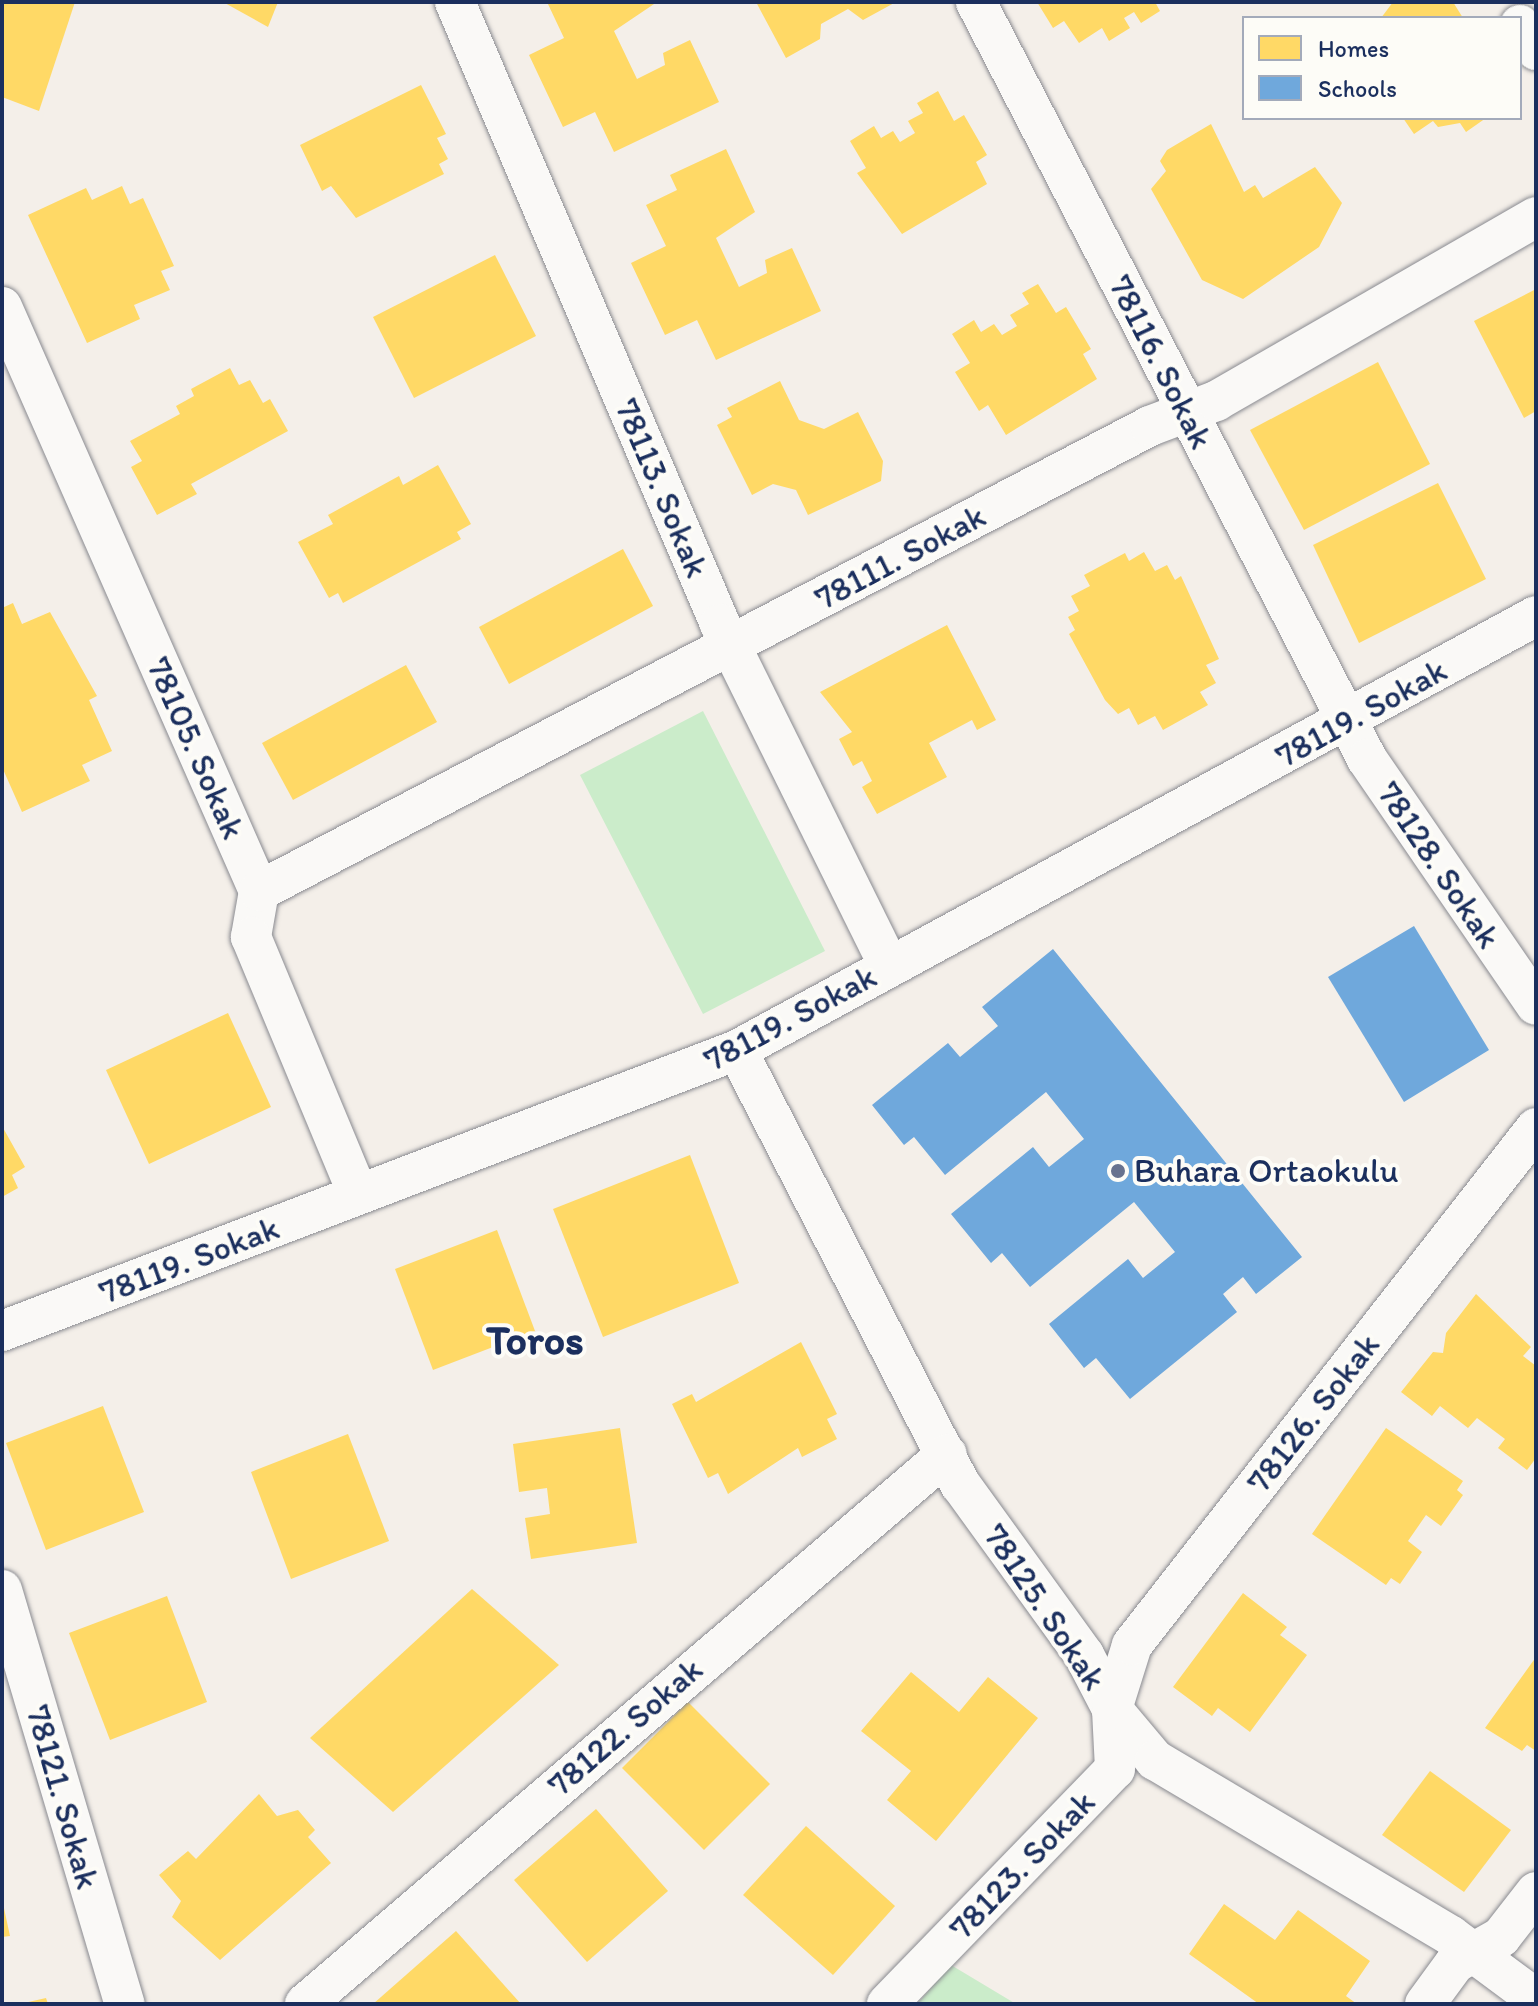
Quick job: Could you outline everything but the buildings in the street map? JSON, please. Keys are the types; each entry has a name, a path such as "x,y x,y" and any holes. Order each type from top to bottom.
{"street":[{"name":"78113. Sokak","path":"455,2 731,647 889,966"},
{"name":"78116. Sokak","path":"976,2 1349,721"},
{"path":"1522,28 1536,50"},
{"name":"78111. Sokak","path":"259,891 1186,412 1536,217"},
{"name":"78105. Sokak","path":"2,307 259,891"},
{"name":"78119. Sokak","path":"2,1331 737,1050 1349,721 1536,616"},
{"name":"78128. Sokak","path":"1349,721 1375,772 1536,1005"},
{"path":"259,891 251,937 358,1194"},
{"name":"78125. Sokak","path":"737,1050 961,1485 1084,1655 1112,1709 1155,1760 1473,1952 1536,1999"},
{"name":"78126. Sokak","path":"1112,1709 1132,1645 1536,1128"},
{"name":"78122. Sokak","path":"305,2004 947,1454"},
{"name":"78121. Sokak","path":"2,1590 125,2004"},
{"name":"78123. Sokak","path":"887,2004 1115,1769 1112,1709"},
{"path":"1425,2004 1455,1963 1501,1937 1536,1892"}],"green space":[{"path":"703,711 825,951 703,1014 580,775"},
{"path":"951,1965 1016,2004 917,2004"}],"place":[{"name":"Buhara Ortaokulu","path":"1118,1171"}],"district":[{"name":"Toros","path":"535,1340"}]}
